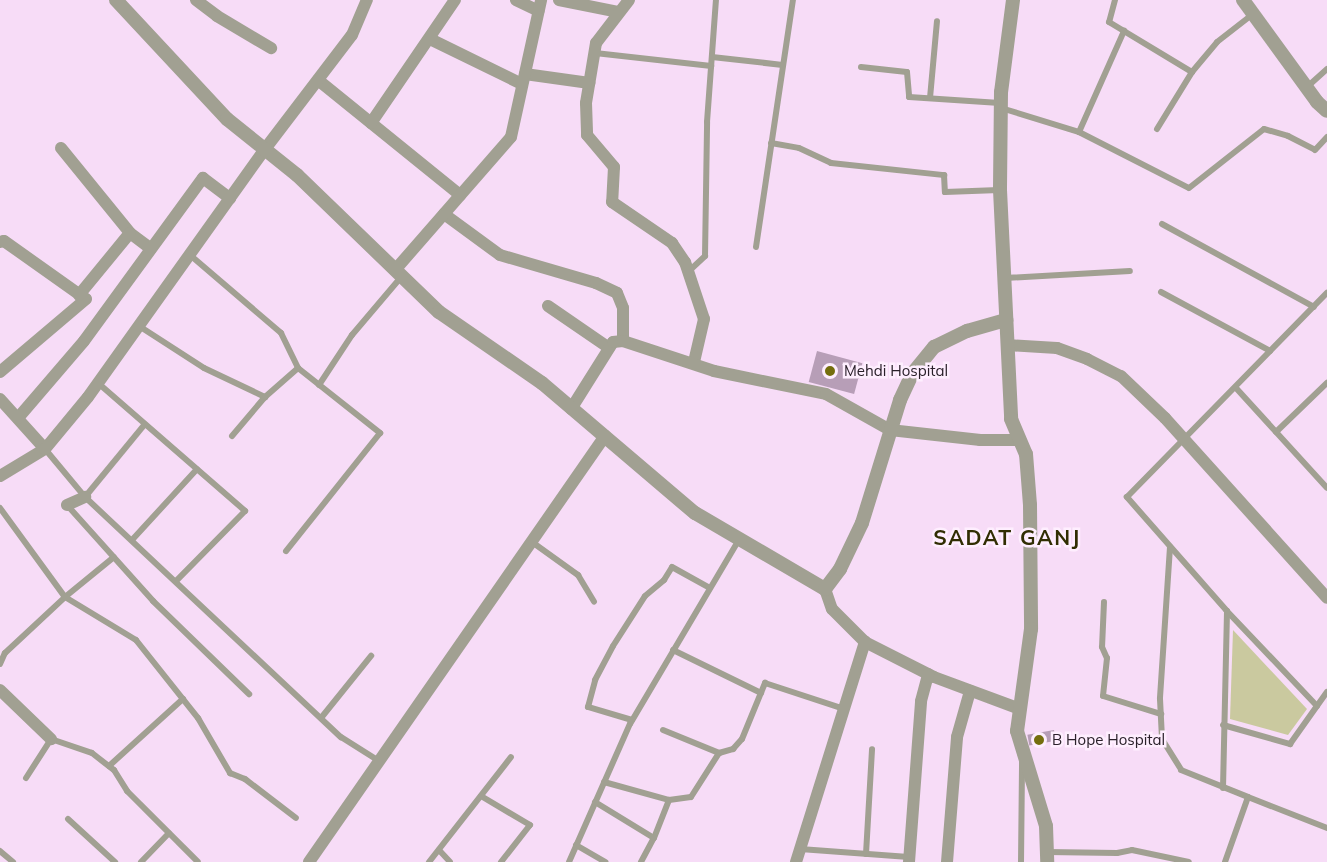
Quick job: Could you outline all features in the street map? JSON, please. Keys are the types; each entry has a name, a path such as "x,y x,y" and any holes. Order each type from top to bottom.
{"street":[{"path":"116,0 227,120 297,175 439,312 542,383 695,513 825,589 831,609 865,642 928,674 1020,710"},
{"path":"196,0 217,16 271,48"},
{"path":"0,476 45,449 98,383 265,149 352,35 367,0"},
{"path":"371,123 455,0"},
{"path":"398,273 444,214 511,137 540,5 516,0"},
{"path":"559,0 618,12"},
{"path":"629,0 596,43 589,83 587,135 614,167 612,202 672,243 685,262 704,319 694,362"},
{"path":"1013,0 1000,105 1000,190 1011,419 1026,454 1030,505 1031,618 1017,731 1022,753 1032,772 1046,826 1047,857"},
{"path":"1243,0 1327,111"},
{"path":"430,39 523,79 589,83"},
{"path":"318,80 460,195"},
{"path":"61,148 130,233 151,249"},
{"path":"18,418 84,341 203,178 230,198"},
{"path":"444,214 500,255 596,283 617,293 623,308 622,341"},
{"path":"79,295 130,233"},
{"path":"0,242 4,241 86,299 0,372"},
{"path":"548,306 609,348"},
{"path":"825,589 840,569 862,524 900,400 912,374 934,347 967,331 1006,320"},
{"path":"571,409 613,342 622,341 694,362 714,371 826,394 890,430 980,440 1020,440"},
{"path":"1007,345 1057,348 1087,359 1121,376 1184,440 1327,598"},
{"path":"0,399 45,449"},
{"path":"309,862 605,436"},
{"path":"67,505 85,496"},
{"path":"796,862 865,642"},
{"path":"909,860 921,701 928,674"},
{"path":"0,690 51,739"},
{"path":"947,862 957,737 970,691"}],"lane":[{"path":"688,272 705,256 707,122 716,0"},
{"path":"756,248 793,0"},
{"path":"1115,0 1109,22 1192,72"},
{"path":"1157,129 1192,72 1217,42 1253,14"},
{"path":"930,98 937,21"},
{"path":"1078,132 1124,31"},
{"path":"594,53 711,66"},
{"path":"712,57 783,64"},
{"path":"861,67 907,72 909,97 1000,105 1078,132 1189,188 1264,129 1288,136 1315,150 1327,137"},
{"path":"1307,87 1327,69"},
{"path":"771,143 799,148 831,163 944,176 945,192 1000,190"},
{"path":"1162,224 1314,307"},
{"path":"190,255 281,333 298,368 380,433 286,551"},
{"path":"1004,278 1130,271"},
{"path":"318,385 398,273"},
{"path":"1161,292 1270,351"},
{"path":"1317,706 1227,611 1127,497 1327,293"},
{"path":"139,326 204,368 265,397"},
{"path":"232,436 265,397 298,368"},
{"path":"98,383 244,511 176,581"},
{"path":"1236,388 1327,488"},
{"path":"1276,432 1325,388"},
{"path":"85,496 145,424"},
{"path":"45,449 85,496 341,737 380,762"},
{"path":"132,540 197,470"},
{"path":"67,505 153,601 249,694"},
{"path":"0,508 65,597 136,640 198,718 230,773 245,779 296,818"},
{"path":"569,862 632,720 739,539"},
{"path":"532,542 578,575 594,602"},
{"path":"1170,547 1161,714 1162,739 1180,770 1327,828"},
{"path":"0,664 5,653 65,597 114,558"},
{"path":"632,720 588,707 595,680 613,646 645,596 664,580 672,567 710,588"},
{"path":"1104,602 1102,647 1107,658 1103,696 1161,714"},
{"path":"1223,788 1227,611"},
{"path":"673,650 761,693"},
{"path":"321,718 371,656"},
{"path":"663,730 719,753 733,749 742,739 765,683 844,709"},
{"path":"1223,725 1290,744 1327,692"},
{"path":"109,766 183,699"},
{"path":"26,778 51,739 92,753 109,766 127,791 198,862"},
{"path":"866,854 872,749"},
{"path":"604,782 669,800 691,797 719,753"},
{"path":"1021,862 1022,753"},
{"path":"429,862 511,757"},
{"path":"480,796 530,825 501,862"},
{"path":"1225,862 1248,796"},
{"path":"641,862 654,838 669,800"},
{"path":"595,802 654,838"},
{"path":"68,819 115,862"},
{"path":"141,862 169,833"},
{"path":"576,844 606,862"},
{"path":"800,849 909,860"},
{"path":"439,850 450,862"},
{"path":"1047,857 1132,850 1189,862"},
{"path":"0,851 13,862"},
{"path":"1117,853 1117,862"}],"green space":[{"path":"1233,630 1307,709 1288,735 1230,719"}],"building":[{"path":"817,351 862,363 854,394 809,382"},
{"path":"1054,730 1056,741 1029,746 1027,735"}],"place":[{"name":"Mehdi Hospital","path":"830,371"},
{"name":"B Hope Hospital","path":"1039,740"}],"district":[{"name":"SADAT GANJ","path":"1007,537"}]}
